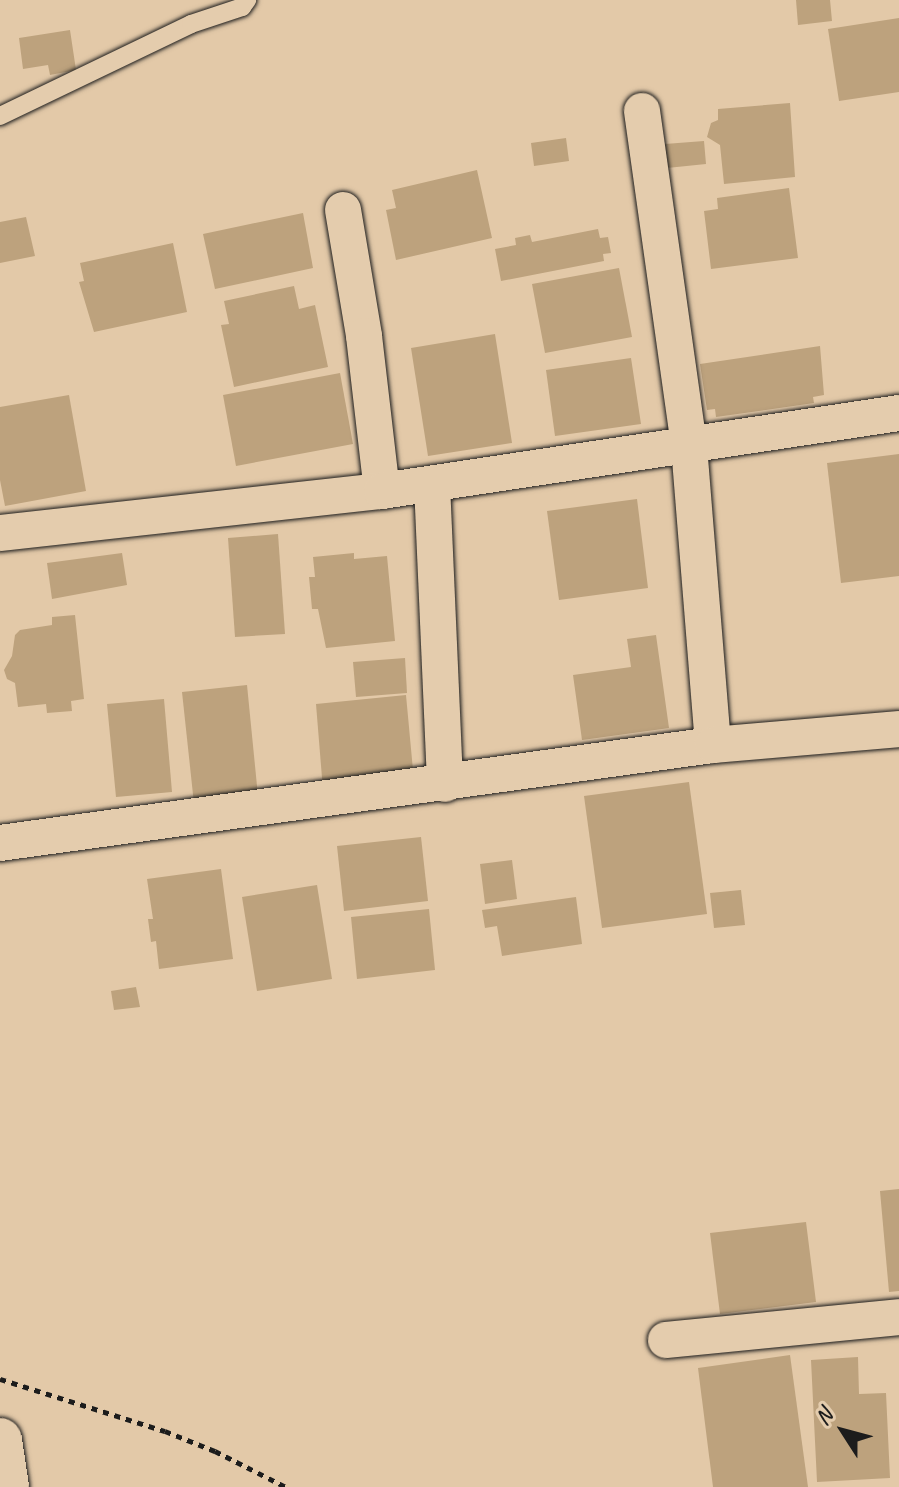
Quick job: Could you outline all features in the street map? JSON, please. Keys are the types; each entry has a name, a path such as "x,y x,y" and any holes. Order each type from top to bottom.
{"street":[{"path":"642,111 689,446 713,745"},
{"path":"343,210 364,336 382,491"},
{"path":"0,533 382,491 899,413"},
{"path":"432,484 445,784"},
{"path":"0,843 713,745 899,729"},
{"path":"666,1340 899,1317"},
{"path":"0,1440 7,1487"}],"lane":[{"path":"0,116 191,24 242,7 247,0"}],"path":[{"path":"0,1379 165,1431 286,1487"}],"building":[{"path":"796,0 830,0 832,21 798,25"},
{"path":"899,18 899,92 839,101 828,29"},
{"path":"70,30 76,70 50,75 48,65 23,69 19,38"},
{"path":"790,103 795,177 724,184 720,145 707,137 711,123 718,120 718,109"},
{"path":"566,138 569,161 534,166 531,143"},
{"path":"704,141 706,164 667,168 665,144"},
{"path":"477,170 492,238 396,260 386,210 396,208 392,190"},
{"path":"789,188 798,258 711,269 704,211 718,209 717,198"},
{"path":"303,213 313,268 215,289 203,234"},
{"path":"26,217 35,256 0,263 0,222"},
{"path":"598,229 600,238 608,237 611,253 603,254 604,261 501,281 495,249 516,245 515,238 530,235 532,242"},
{"path":"173,243 187,312 94,332 79,282 84,281 80,263"},
{"path":"619,268 632,337 545,353 532,284"},
{"path":"294,286 299,309 315,305 328,367 234,387 221,325 229,324 224,301"},
{"path":"495,334 512,443 428,456 411,348"},
{"path":"820,346 824,395 813,397 814,403 716,417 715,409 707,410 700,364"},
{"path":"631,358 641,424 555,436 546,370"},
{"path":"340,373 353,444 236,466 223,395"},
{"path":"69,395 86,491 5,506 0,480 0,407"},
{"path":"899,454 899,576 841,583 827,463"},
{"path":"637,499 648,588 559,600 547,511"},
{"path":"278,534 285,634 235,637 228,538"},
{"path":"122,553 127,585 52,599 47,563"},
{"path":"354,553 354,559 387,556 395,641 326,648 318,609 312,609 309,577 315,577 313,557"},
{"path":"75,615 84,699 71,701 72,711 47,713 46,704 18,707 15,683 7,679 4,670 12,656 15,635 20,630 52,625 52,617"},
{"path":"656,635 669,728 582,740 573,675 631,667 627,639"},
{"path":"405,658 407,693 356,697 353,662"},
{"path":"247,685 259,806 195,813 182,692"},
{"path":"406,695 414,781 323,790 316,704"},
{"path":"164,699 172,792 116,797 107,704"},
{"path":"689,782 707,914 602,928 584,796"},
{"path":"421,837 428,901 344,911 337,846"},
{"path":"512,860 517,899 485,904 480,864"},
{"path":"221,869 233,959 159,969 156,941 151,942 148,919 153,919 147,879"},
{"path":"317,885 332,979 257,991 242,897"},
{"path":"741,890 745,925 714,928 710,893"},
{"path":"576,897 582,944 502,956 497,926 485,928 482,910"},
{"path":"429,909 435,970 357,979 351,917"},
{"path":"136,987 140,1007 114,1010 111,991"},
{"path":"899,1189 899,1291 889,1292 880,1191"},
{"path":"806,1222 816,1302 720,1314 710,1233"},
{"path":"790,1355 808,1487 713,1487 698,1368"},
{"path":"858,1357 859,1394 886,1393 890,1478 817,1482 811,1360"}]}
